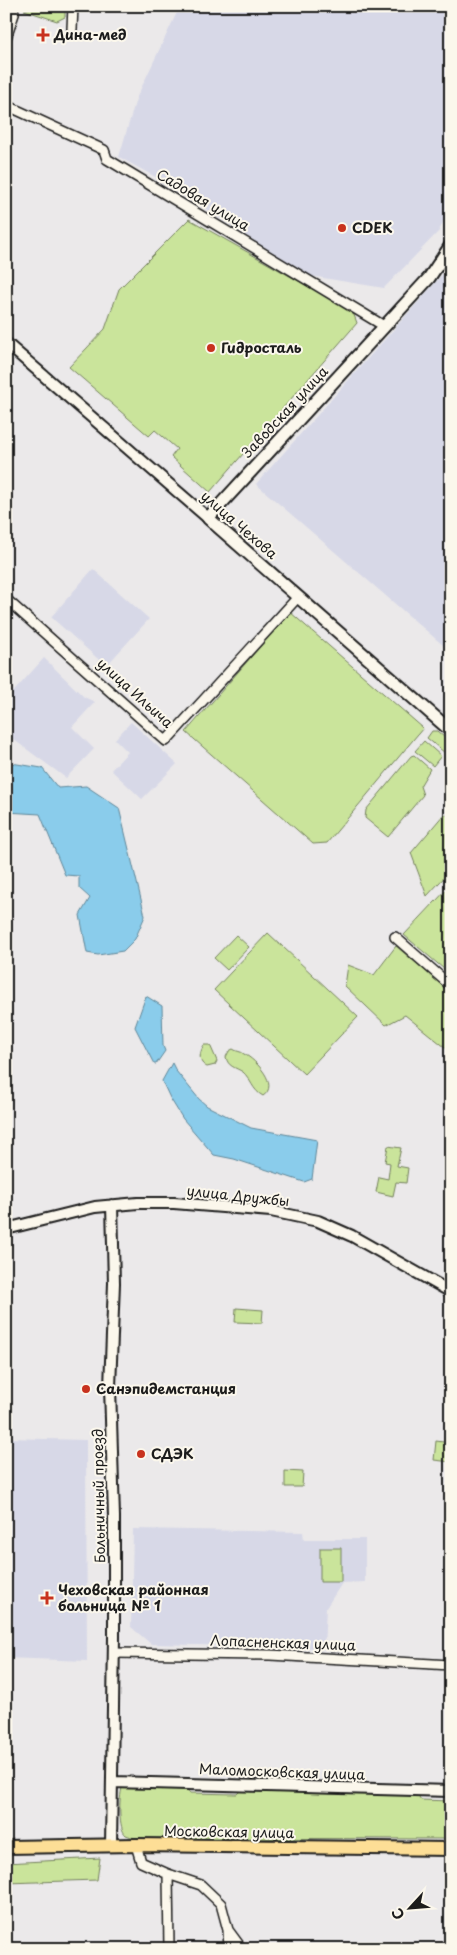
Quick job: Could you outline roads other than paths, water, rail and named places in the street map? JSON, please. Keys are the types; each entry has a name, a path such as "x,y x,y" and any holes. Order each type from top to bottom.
{"main road":[{"name":"Заводская улица","path":"208,518 429,278 451,245"},
{"name":"улица Чехова","path":"208,518 451,731"},
{"name":"Московская улица","path":"6,1847 136,1845 451,1849"}],"street":[{"path":"6,38 14,14 13,6"},
{"path":"72,29 73,6"},
{"name":"Садовая улица","path":"6,105 104,150 107,159 384,326"},
{"name":"улица Чехова","path":"6,343 208,518"},
{"name":"улица Ильича","path":"6,599 166,741 298,597"},
{"path":"395,937 451,986"},
{"name":"улица Дружбы","path":"6,1230 95,1207 112,1205 174,1203 271,1211 318,1221 372,1246 451,1292"},
{"name":"Больничный проезд","path":"111,1846 114,1653 114,1517 110,1387 114,1283 112,1205"},
{"name":"Лопасненская улица","path":"114,1653 270,1655 451,1665"},
{"name":"Маломосковская улица","path":"113,1782 451,1791"},
{"path":"136,1845 141,1862 168,1874 201,1885 221,1904 228,1930 229,1949"},
{"path":"168,1874 169,1949"},
{"path":"228,1930 242,1949"}],"water":[{"path":"11,763 42,768 58,788 86,786 119,808 145,916 135,939 123,951 98,955 87,953 80,915 90,898 79,888 79,876 65,875 40,814 6,812 6,767"},
{"path":"146,996 162,1006 163,1046 165,1051 156,1064 154,1064 135,1027"},
{"path":"172,1063 176,1071 207,1106 251,1128 317,1140 312,1179 304,1182 234,1159 214,1155 183,1119 162,1081"}],"place":[{"name":"Дина-мед","path":"43,35"},
{"name":"CDEK","path":"342,228"},
{"name":"Гидросталь","path":"211,348"},
{"name":"Санэпидемстанция","path":"86,1389"},
{"name":"СДЭК","path":"141,1454"},
{"name":"Чеховская районная больница № 1","path":"47,1598"}]}
